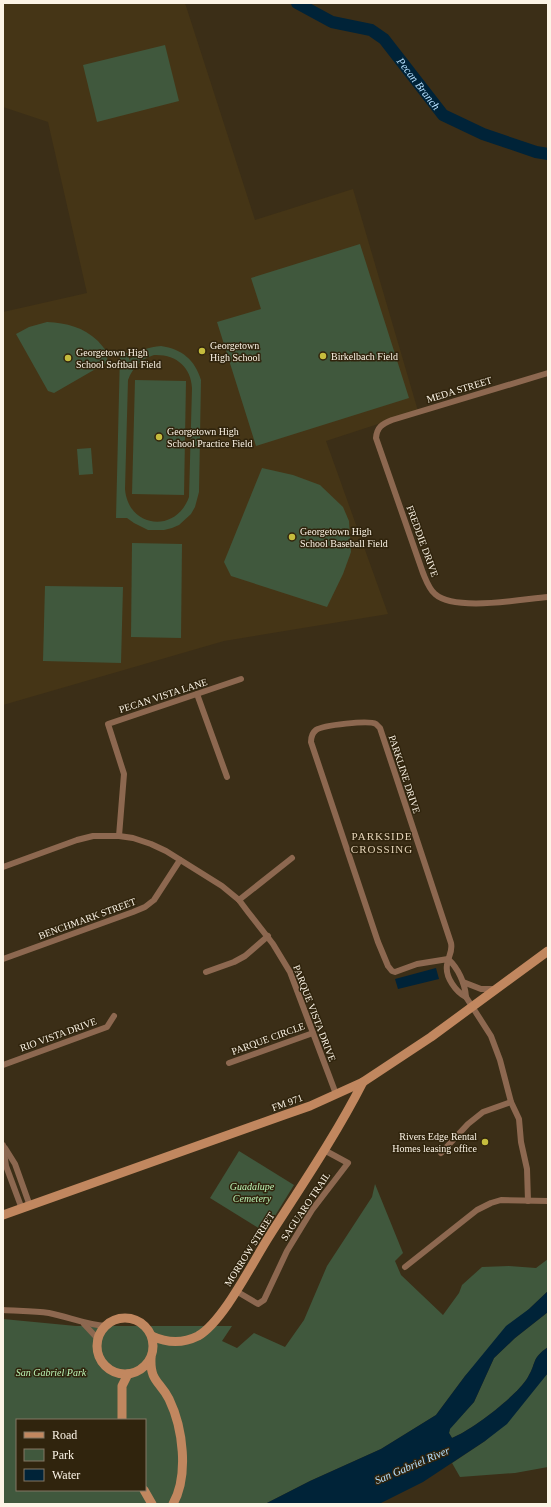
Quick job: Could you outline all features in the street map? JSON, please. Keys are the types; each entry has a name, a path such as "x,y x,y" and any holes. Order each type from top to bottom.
{"street":[{"name":"MEDA STREET","path":"378,428 392,420 548,373"},
{"name":"FREDDIE DRIVE","path":"378,428 376,438 423,573 431,589 436,595 449,602 472,604 548,597"},
{"name":"PECAN VISTA LANE","path":"119,836 124,774 108,724 242,679"},
{"path":"197,694 227,777"},
{"name":"PARKLINE DRIVE","path":"466,997 459,994 453,985 446,966 448,960 452,948 451,943 380,728 376,724 369,722 330,726 316,730 311,738 311,742 378,942 389,968 392,971 399,971 417,964 448,960 455,965 463,982 466,997 491,1036 500,1060 511,1102 521,1125 521,1142 528,1177 528,1201"},
{"name":"PARQUE VISTA DRIVE","path":"3,867 77,840 93,836 119,836 133,838 151,844 222,886 239,900 268,936 290,972 336,1094"},
{"path":"239,900 292,858"},
{"name":"BENCHMARK STREET","path":"3,959 145,907 154,900 180,860"},
{"path":"206,972 234,962 245,956 268,936"},
{"name":"FM 971","path":"3,1215 295,1111 363,1082 431,1037 548,951"},
{"path":"463,982 481,989 497,989"},
{"name":"RIO VISTA DRIVE","path":"3,1064 108,1027 114,1016"},
{"name":"PARQUE CIRCLE","path":"229,1063 313,1033"},
{"name":"MORROW STREET","path":"152,1336 160,1340 180,1343 198,1336 213,1324 236,1291 324,1150 352,1104 363,1082"},
{"path":"441,1153 468,1124 483,1112 511,1102"},
{"path":"3,1145 6,1166 26,1207"},
{"name":"SAGUARO TRAIL","path":"236,1291 258,1304 264,1300 287,1251 312,1210 348,1163 324,1150"},
{"path":"405,1267 477,1210 491,1203 501,1200 548,1201"},
{"path":"3,1310 47,1313 72,1318 84,1324 98,1339"},
{"path":"122,1386 114,1372 106,1366 100,1358 97,1349 98,1339 106,1326 115,1320 126,1318 137,1320 146,1327 152,1336 152,1375 168,1397 179,1428 182,1450 182,1474 173,1504"},
{"path":"84,1324 106,1326"},
{"name":"MORROW STREET","path":"151,1356 157,1349 170,1342"},
{"path":"114,1372 128,1374 138,1371 145,1366 151,1356"},
{"path":"138,1371 152,1375"},
{"path":"122,1419 122,1386 128,1374"},
{"path":"145,1491 152,1504"}],"shaded area":[{"name":"Georgetown High School","path":"3,3 185,3 255,220 353,189 418,411 326,441 388,614 224,641 3,705 3,312 87,293 48,122 3,107"}],"green space":[{"path":"165,45 179,101 97,122 83,65"},
{"path":"360,244 409,398 256,446 217,322 261,309 251,278"},
{"name":"Georgetown High School Softball Field","path":"47,322 61,323 87,332 106,350 106,363 54,393 48,391 16,334 29,327"},
{"path":"161,346 175,350 187,357 195,367 201,380 199,492 195,507 191,514 179,525 164,530 148,530 127,518 116,518 120,353 129,353 129,360 140,351","holes":["154,355 162,355 175,359 181,363 189,374 191,381 189,497 183,509 174,517 164,521 153,522 134,512 128,502 125,489 128,380 132,371 141,361"]},
{"name":"Georgetown High School Practice Field","path":"135,380 186,381 184,495 132,494"},
{"path":"91,448 93,474 79,475 77,449"},
{"name":"Georgetown High School Baseball Field","path":"262,468 293,475 320,485 343,507 349,521 351,552 343,574 327,607 231,576 224,562"},
{"path":"132,543 182,544 181,638 131,637"},
{"path":"45,586 123,587 121,663 43,661"},
{"name":"Guadalupe Cemetery","path":"239,1151 294,1185 265,1232 210,1198"},
{"name":"San Gabriel Park","path":"375,1184 403,1253 395,1261 401,1275 443,1315 459,1293 462,1285 482,1267 509,1266 536,1268 548,1259 548,1291 465,1376 436,1415 381,1449 310,1481 265,1504 3,1504 3,1319 76,1326 232,1326 222,1341 237,1348 254,1333 285,1347 304,1320 327,1266 372,1197"},
{"path":"548,1312 548,1347 539,1355 531,1372 522,1385 493,1412 471,1428 452,1438 449,1433 450,1428 474,1402 494,1358 515,1338"},
{"path":"548,1373 548,1467 515,1473 460,1477 452,1463 485,1441"}],"water":[{"path":"436,968 439,979 398,989 395,979"},
{"name":"San Gabriel River","path":"548,1291 548,1312 515,1338 494,1358 474,1402 450,1429 449,1433 452,1438 461,1434 504,1403 522,1385 531,1372 539,1355 548,1347 548,1373 507,1424 485,1441 423,1482 379,1504 265,1504 310,1481 381,1449 436,1415 465,1376 506,1326 529,1309"}],"waterway":[{"name":"Pecan Branch","path":"297,3 332,22 371,30 384,39 443,115 483,134 536,152 548,154"}],"place":[{"name":"Georgetown High School","path":"202,351"},
{"name":"Birkelbach Field","path":"323,356"},
{"name":"Georgetown High School Softball Field","path":"68,358"},
{"name":"Georgetown High School Practice Field","path":"159,437"},
{"name":"Georgetown High School Baseball Field","path":"292,537"},
{"name":"Rivers Edge Rental Homes leasing office","path":"485,1142"}],"district":[{"name":"PARKSIDE CROSSING","path":"382,842"}]}
